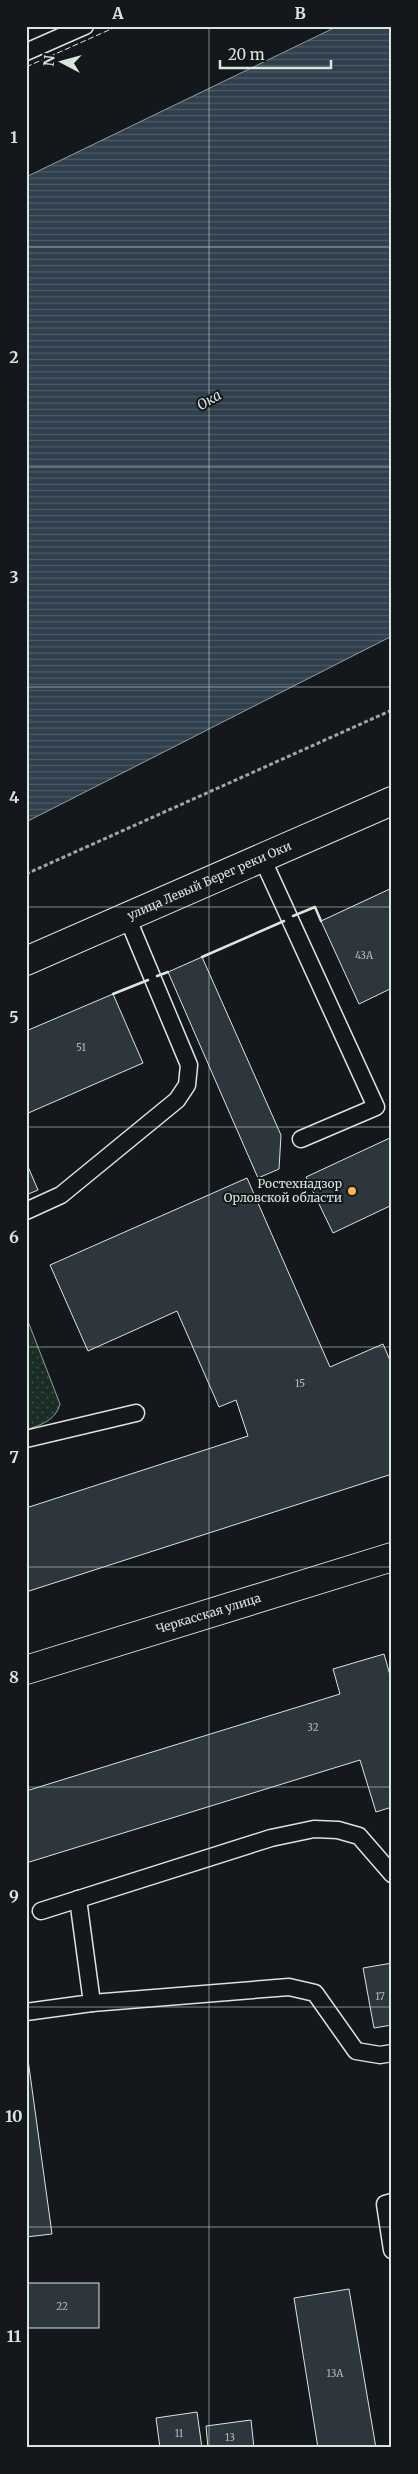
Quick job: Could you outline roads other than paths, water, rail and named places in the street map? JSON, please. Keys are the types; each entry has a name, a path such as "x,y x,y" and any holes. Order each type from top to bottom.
{"street":[{"name":"улица Левый Берег реки Оки","path":"26,961 392,801"},
{"name":"Черкасская улица","path":"26,1670 392,1557"}],"lane":[{"path":"26,52 85,26"},
{"path":"262,858 376,1108 301,1139"},
{"path":"26,1211 61,1195 177,1100 187,1085 189,1065 127,917"},
{"path":"26,1439 136,1413"},
{"path":"40,1911 271,1838 314,1829 338,1830 359,1836 392,1874"},
{"path":"78,1899 92,2003"},
{"path":"26,2012 92,2003 289,1987 315,1993 356,2051 380,2055 392,2053"},
{"path":"392,2202 385,2204 392,2250"}],"water":[{"name":"Ока","path":"338,26 392,26 392,636 26,822 26,177"}],"place":[{"name":"Ростехнадзор Орловской области","path":"352,1191"}]}
